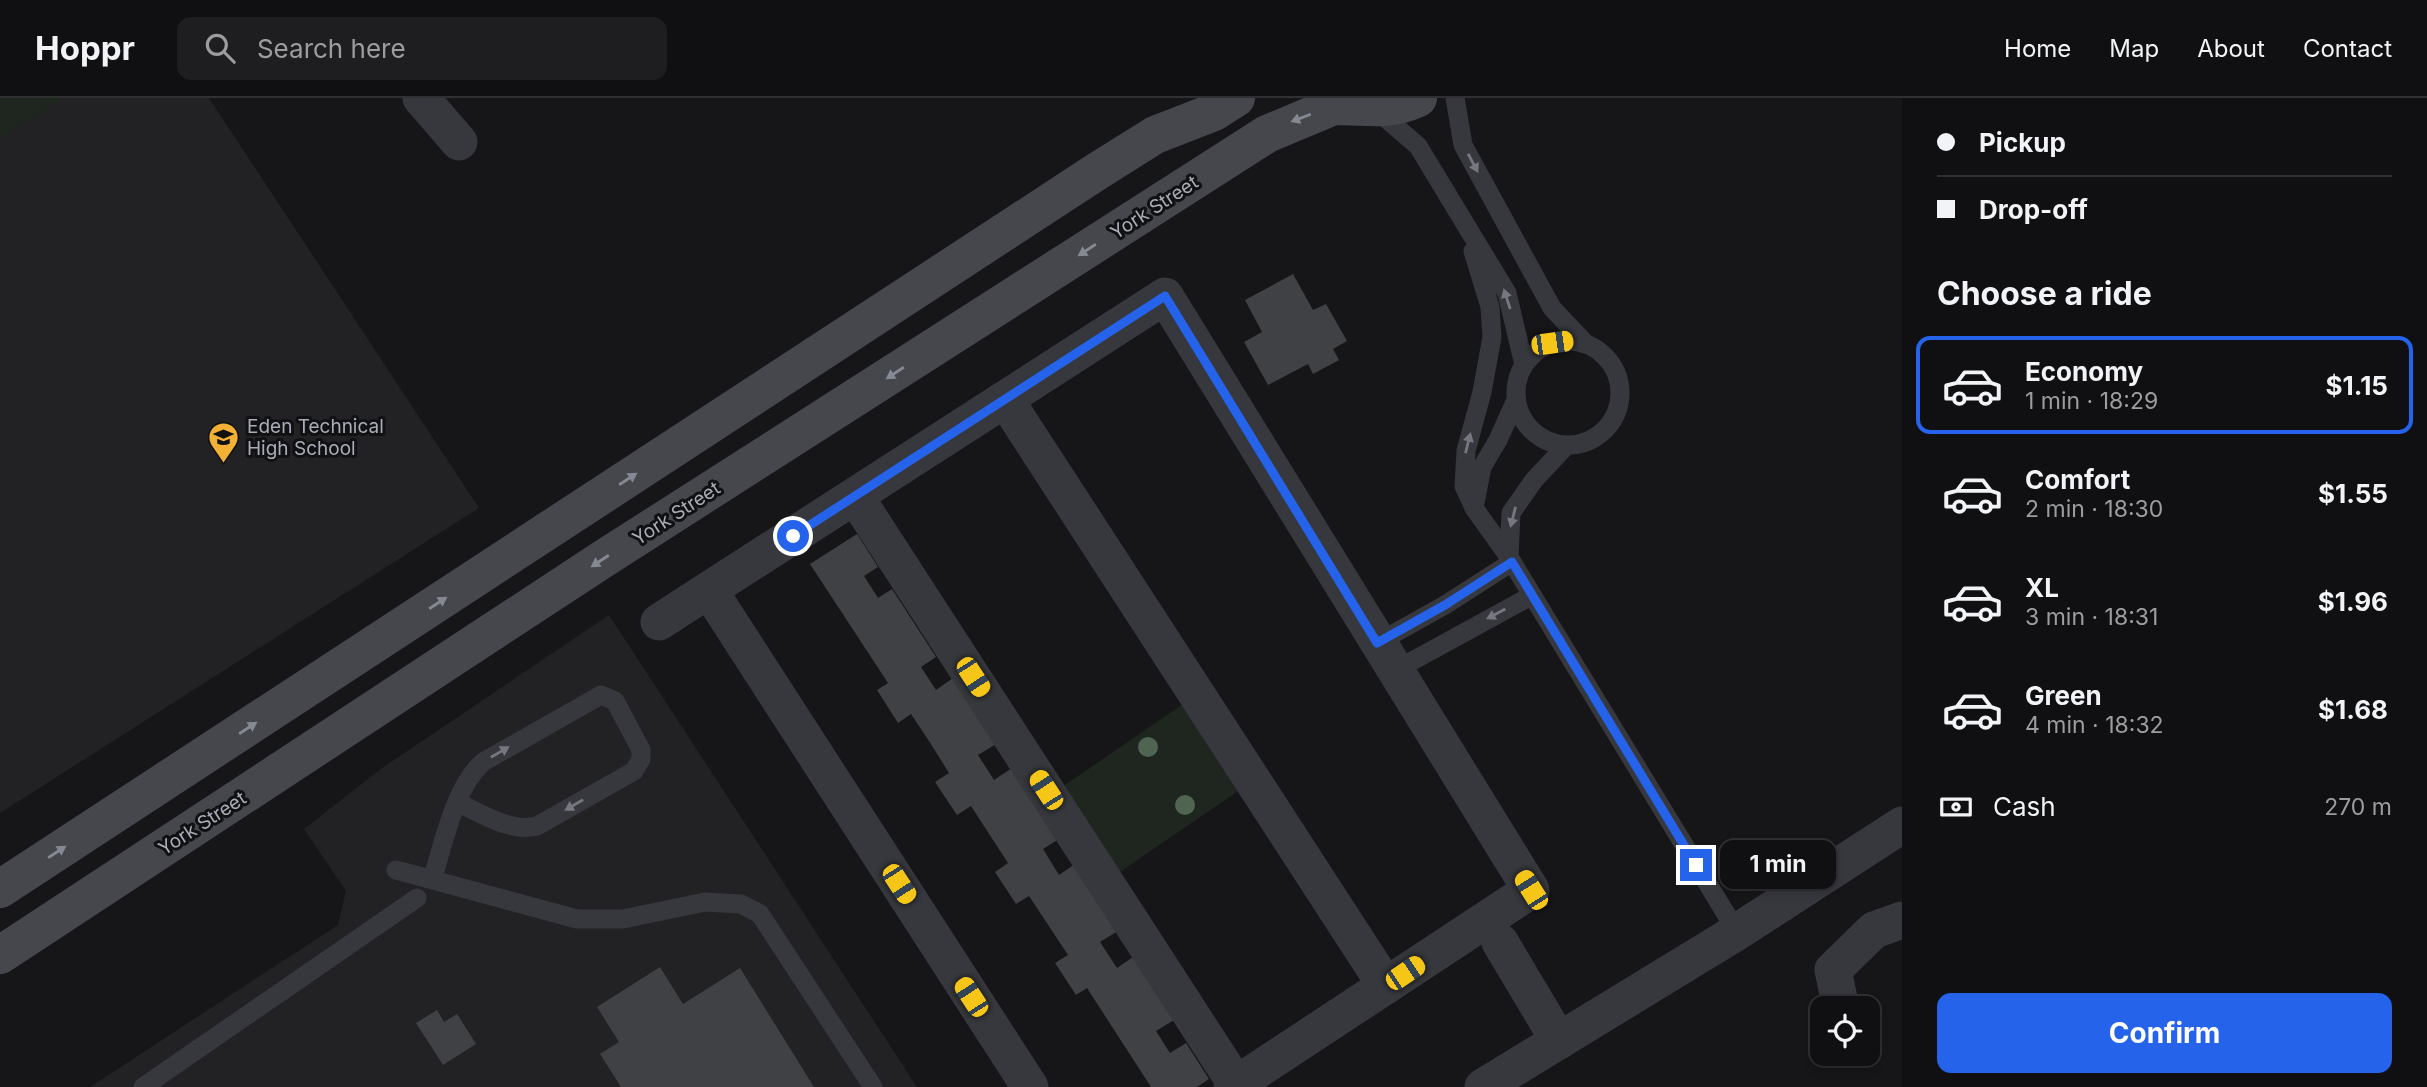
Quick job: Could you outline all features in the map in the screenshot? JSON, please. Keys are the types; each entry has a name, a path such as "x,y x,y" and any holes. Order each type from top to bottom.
{"main road":[{"path":"0,889 1096,172 1155,135 1214,112 1236,98"},
{"name":"York Street","path":"0,954 603,559 1267,134 1334,106 1394,106 1418,98"}],"street":[{"path":"421,98 459,142"},
{"path":"660,622 709,590 1165,296 1531,890 1234,1085 855,496"},
{"path":"1005,399 1386,986"},
{"path":"709,590 1030,1087"},
{"path":"1483,1087 1737,932 1902,825"},
{"path":"1838,996 1833,970 1874,930 1902,920"},
{"path":"1500,942 1559,1041"}],"lane":[{"path":"1455,98 1463,145 1552,308 1585,343"},
{"path":"1360,104 1418,146 1507,293 1524,365"},
{"path":"1465,222 1490,307 1492,337 1482,392 1465,452 1464,486 1474,508 1510,560 1737,932"},
{"path":"1569,340 1585,343 1600,351 1611,362 1620,385 1618,410 1611,425 1599,436 1584,443 1566,446 1548,441 1533,432 1521,417 1516,400 1517,382 1524,365 1536,351 1552,343 1569,340"},
{"path":"1474,508 1482,467 1516,400"},
{"path":"1510,560 1511,513 1534,480 1566,446"},
{"path":"1385,657 1445,605 1510,560"},
{"path":"1385,657 1531,596"},
{"path":"432,880 457,802 469,777 483,762 601,695 615,701 641,750 641,759 634,771 537,826 523,828 502,822 457,802"},
{"path":"396,870 577,919 623,919 705,902 741,904 760,914 873,1087"},
{"path":"143,1087 417,898"}],"shaded area":[{"name":"Eden Technical High School","path":"0,98 209,98 479,508 0,813"},
{"path":"0,98 64,98 0,139"},
{"path":"609,615 917,1087 90,1087 338,925 346,891 304,829 382,768"},
{"path":"1183,704 1241,789 1120,872 1062,787"}],"building":[{"path":"1293,274 1313,310 1326,304 1347,341 1333,349 1339,360 1313,374 1308,364 1268,385 1244,342 1262,332 1245,300"},
{"path":"857,534 878,567 864,576 878,598 892,589 936,657 921,667 936,690 953,678 996,744 978,755 994,780 1012,768 1059,839 1043,849 1059,875 1075,864 1118,931 1100,942 1117,968 1133,957 1174,1020 1156,1031 1170,1053 1186,1043 1209,1079 1197,1087 1151,1087 1087,988 1076,995 1055,963 1068,955 1029,896 1016,904 995,872 1008,863 971,806 957,815 935,782 949,773 929,741 911,714 898,723 877,690 888,683 810,564"},
{"path":"660,967 683,1004 740,968 814,1087 621,1087 600,1054 619,1042 597,1007"},
{"path":"437,1010 444,1022 457,1014 476,1044 443,1065 416,1023"}],"place":[{"name":"Eden Technical High School","path":"224,464"}],"route":[{"path":"793,536 1165,296 1377,643 1445,605 1512,562 1696,865"}]}
